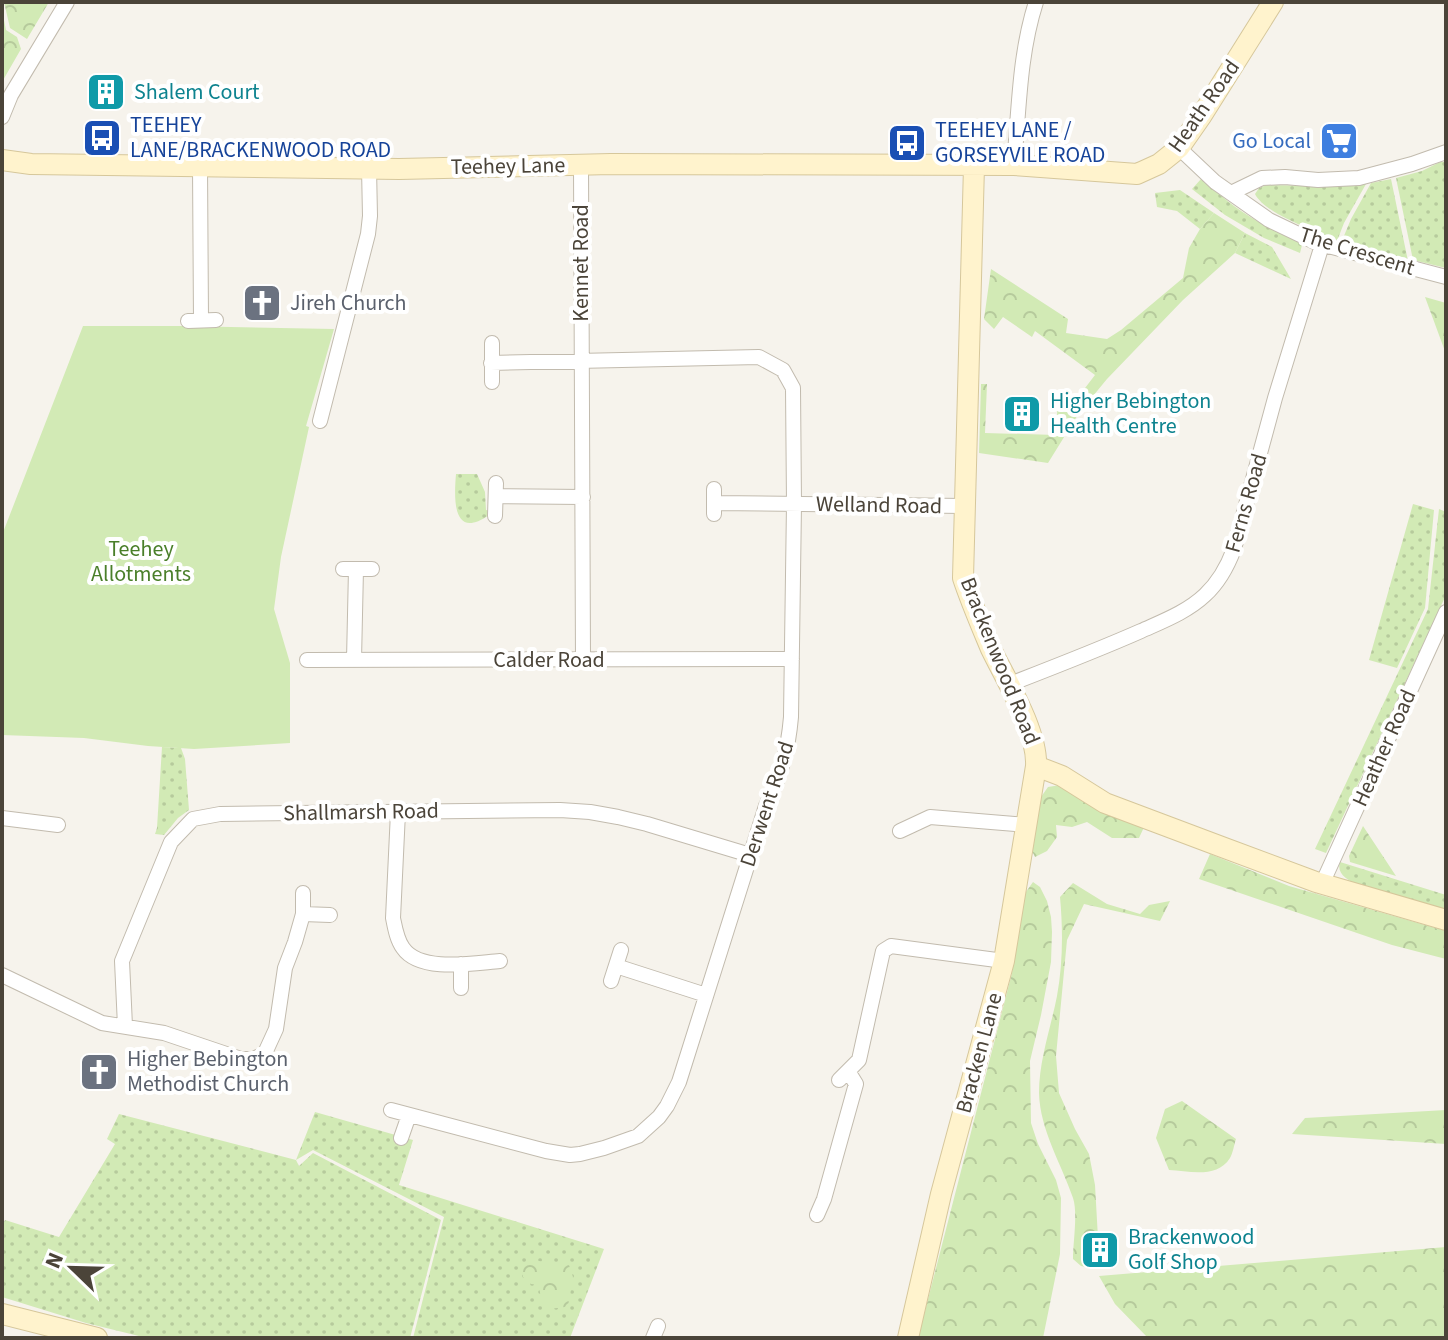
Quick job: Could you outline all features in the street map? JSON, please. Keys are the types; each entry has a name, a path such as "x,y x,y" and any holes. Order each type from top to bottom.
{"street":[{"path":"2,117 11,95 67,2"},
{"path":"1014,165 1023,61 1028,27 1036,2"},
{"name":"Heath Road","path":"1014,165 1137,174 1159,164 1179,148 1273,2"},
{"name":"The Crescent","path":"1179,148 1215,182 1269,220 1322,245 1446,277"},
{"path":"1231,193 1262,178 1359,178 1446,152"},
{"name":"Teehey Lane","path":"2,160 31,164 369,168 1014,165"},
{"name":"Kennet Road","path":"581,165 583,660"},
{"path":"200,166 202,320"},
{"name":"Brackenwood Road","path":"974,166 963,578 975,612 1010,684 1037,750 1036,766 1062,776 1105,803 1322,884 1446,920"},
{"path":"320,421 368,234 369,168"},
{"name":"Ferns Road","path":"1010,684 1094,652 1177,614 1205,595 1228,565 1322,245"},
{"path":"492,343 492,382"},
{"name":"Derwent Road","path":"391,1110 570,1155 604,1148 638,1136 659,1117 679,1082 766,806 789,746 793,388 783,370 759,357 581,361"},
{"path":"491,363 581,361"},
{"path":"495,516 496,490 583,497"},
{"name":"Welland Road","path":"714,502 964,506"},
{"path":"354,660 349,569 372,569"},
{"name":"Heather Road","path":"1322,884 1446,612"},
{"name":"Calder Road","path":"307,660 792,659"},
{"name":"Bracken Lane","path":"908,1338 941,1194 1004,961 1036,766"},
{"name":"Shallmarsh Road","path":"125,1026 122,961 171,842 193,819 220,814 560,810 590,812 647,824 750,855"},
{"path":"398,812 393,918 403,948 413,958 427,964 500,961"},
{"path":"900,831 930,817 1027,825"},
{"path":"2,818 58,825"},
{"path":"2,975 102,1023 164,1033 241,1059 254,1059 265,1053 276,1029 285,968 303,914 303,893"},
{"path":"303,914 330,915"},
{"path":"817,1215 856,1084 844,1076 859,1060 883,951 891,946 1004,961"},
{"path":"611,981 621,950"},
{"path":"461,964 461,988"},
{"path":"616,966 706,995"},
{"path":"401,1138 409,1115"},
{"path":"2,1314 97,1338"}],"green space":[{"path":"4,2 49,2 27,39 10,28"},
{"path":"2,10 6,30 17,37 21,49 2,82"},
{"path":"1446,162 1446,268 1413,260 1396,178"},
{"path":"1201,179 1249,216 1297,241 1302,245 1300,253 1264,238 1225,215 1192,189"},
{"path":"1391,179 1408,261 1341,243 1371,183"},
{"path":"1366,184 1337,241 1280,215 1255,194 1267,185"},
{"path":"1180,190 1214,213 1200,229 1177,211 1157,207 1155,193"},
{"path":"1214,213 1245,233 1235,253 1183,300 1107,379 1079,413 1048,463 979,453 981,384 987,384 985,433 1056,435 1058,395 1072,405 1095,375 1035,331 1032,337 1003,317 994,329 984,319 991,269 1068,319 1066,333 1107,339 1183,278 1189,248"},
{"path":"1245,233 1272,247 1291,279 1235,253"},
{"path":"1425,297 1446,303 1446,354"},
{"name":"Teehey Allotments","path":"83,326 334,329 306,426 309,427 281,557 274,609 290,663 290,743 194,749 84,738 2,735 2,535"},
{"path":"456,474 477,474 485,492 489,515 477,522 462,520 456,504"},
{"path":"1413,504 1434,510 1425,608 1397,668 1369,660"},
{"path":"1439,509 1446,512 1446,595 1326,853 1315,849 1428,609"},
{"path":"162,747 181,748 185,759 189,810 164,835 155,834"},
{"path":"1060,785 1145,825 1139,838 1112,838 1087,822 1072,827 1056,825 1057,837 1047,851 1035,857 1030,847 1041,797 1048,787"},
{"path":"1363,826 1396,876 1350,862 1349,856"},
{"path":"1210,854 1289,886 1446,931 1446,959 1392,945 1199,879"},
{"path":"1340,862 1446,895 1446,911 1357,885 1341,873"},
{"path":"1033,882 1040,887 1047,901 1052,932 1051,962 1030,1061 1031,1123 1061,1198 1060,1254 1043,1338 918,1338 1012,973 1023,896"},
{"path":"1073,883 1107,904 1140,914 1149,905 1170,901 1160,921 1084,904 1067,940 1056,1056 1059,1093 1089,1154 1095,1185 1098,1238 1091,1240 1097,1264 1091,1268 1081,1266 1073,1259 1074,1204 1047,1133 1039,1093 1060,971 1060,897"},
{"path":"1182,1101 1236,1139 1230,1158 1218,1169 1202,1172 1169,1170 1156,1138 1165,1109"},
{"path":"1446,1110 1446,1144 1292,1134 1305,1118"},
{"path":"315,1112 413,1140 399,1185 604,1249 570,1338 413,1338 444,1217 313,1150 296,1160"},
{"path":"119,1114 296,1160 299,1166 313,1153 441,1220 410,1338 147,1338 2,1297 2,1226 5,1220 59,1237 115,1144 107,1139"},
{"path":"1446,1247 1446,1338 1148,1338 1115,1304 1099,1276"},
{"path":"534,1260 568,1262 573,1277 568,1306 546,1306 539,1285 531,1284 523,1277 522,1263"}],"place":[{"name":"Shalem Court","path":"106,92"},
{"name":"TEEHEY LANE/BRACKENWOOD ROAD","path":"102,138"},
{"name":"Go Local","path":"1339,141"},
{"name":"TEEHEY LANE / GORSEYVILE ROAD","path":"907,143"},
{"name":"Jireh Church","path":"262,303"},
{"name":"Higher Bebington Health Centre","path":"1022,414"},
{"name":"Higher Bebington Methodist Church","path":"99,1072"},
{"name":"Brackenwood Golf Shop","path":"1100,1250"}]}
